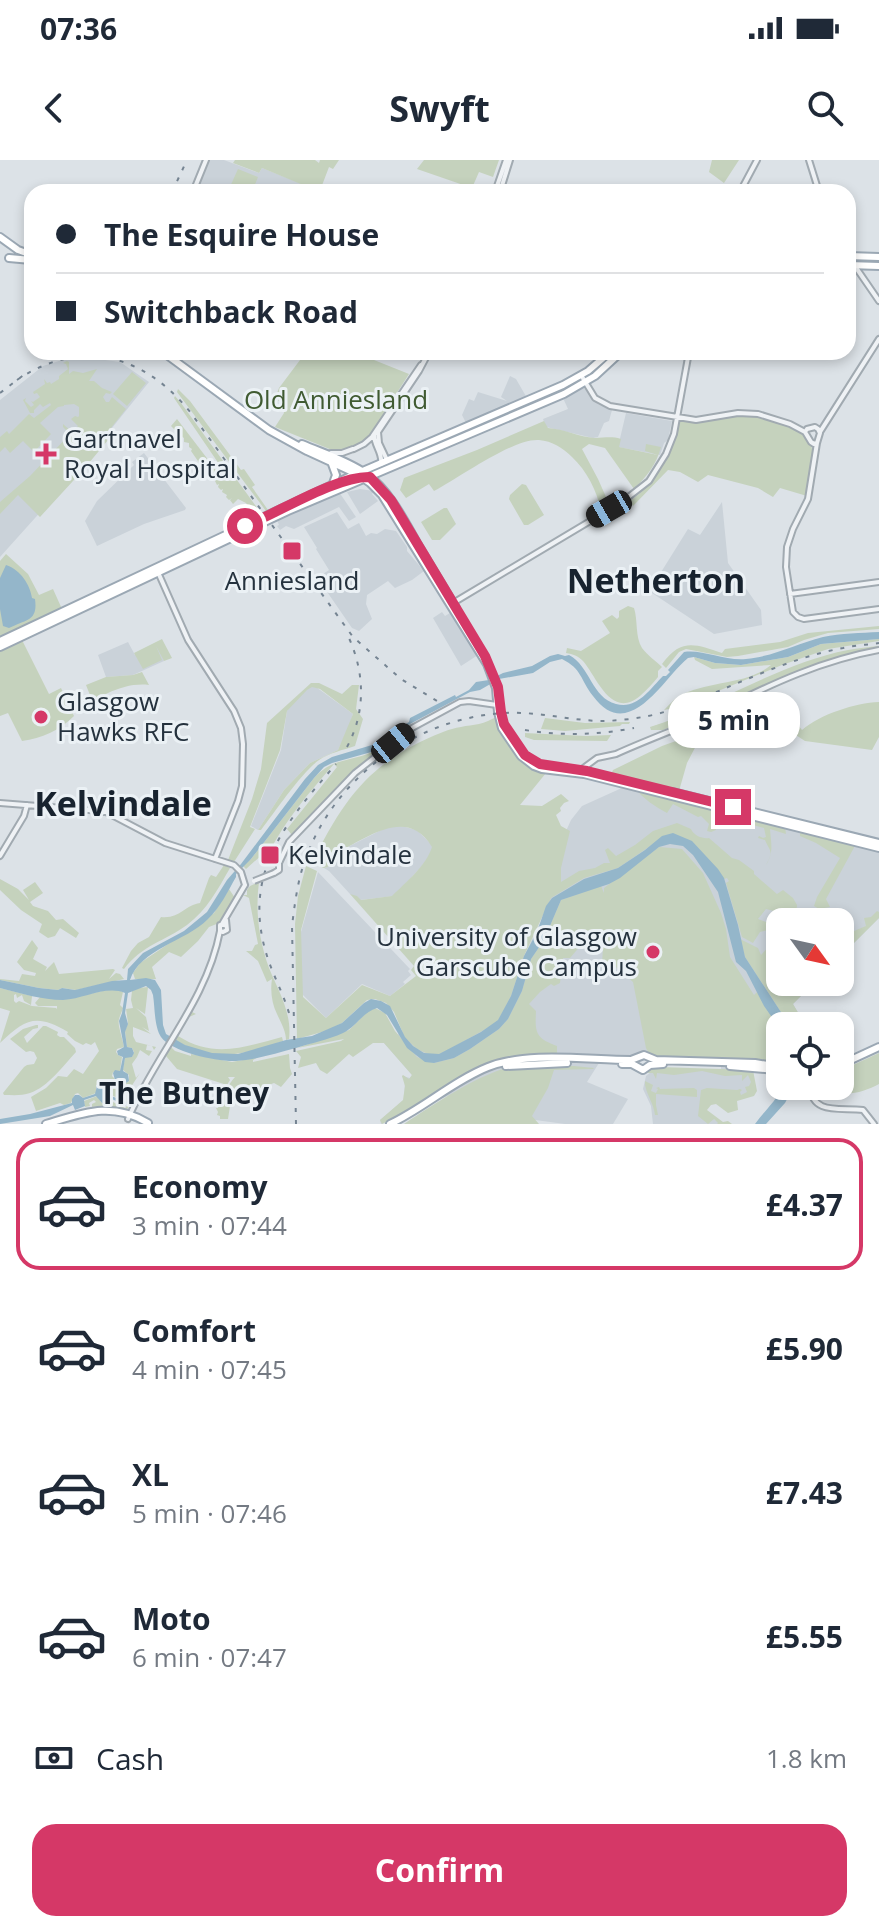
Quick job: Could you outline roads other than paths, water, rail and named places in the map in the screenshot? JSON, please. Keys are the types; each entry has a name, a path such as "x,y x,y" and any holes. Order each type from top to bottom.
{"main road":[{"path":"0,239 10,249 24,255"},
{"path":"0,239 24,254"},
{"path":"6,258 10,249"},
{"path":"856,256 879,257"},
{"path":"6,258 24,257"},
{"path":"6,258 24,257"},
{"path":"856,265 879,266"},
{"path":"173,360 280,437 363,474"},
{"path":"157,571 332,486 422,454 564,394 602,360"},
{"path":"613,360 605,368 583,379 396,457 381,476 385,495 493,678 504,731 526,761 542,769 580,771 879,845"},
{"path":"198,379 223,392 280,434 341,457 385,495"},
{"path":"328,461 334,466 336,475 332,486"},
{"path":"352,486 363,474"},
{"path":"0,644 288,511 352,486 369,487 385,495"},
{"path":"771,819 783,819 804,829 879,845"},
{"path":"854,1061 879,1049"},
{"path":"398,1124 481,1070 509,1061 536,1058 636,1062 644,1055 649,1062"},
{"path":"636,1062 643,1070 649,1062"},
{"path":"649,1062 766,1065"},
{"path":"390,1124 447,1093"},
{"path":"46,1124 106,1109 150,1124"},
{"path":"128,1116 150,1124"}],"street":[{"path":"196,184 206,160"},
{"path":"500,184 508,160"},
{"path":"744,184 757,160"},
{"path":"809,160 816,184"},
{"path":"860,275 866,265"},
{"path":"856,271 879,301"},
{"path":"879,339 820,432 815,445 808,499 787,547 786,567 793,612 802,619 879,609"},
{"path":"387,466 377,443 378,432 425,360"},
{"path":"451,604 635,493 649,481 674,434 688,360"},
{"path":"363,474 344,466 341,457 367,442 375,433 423,363"},
{"path":"583,379 592,394 606,405 700,420 731,414 764,415 805,430 815,445"},
{"path":"805,430 824,424"},
{"path":"815,427 820,432"},
{"path":"375,433 381,457 387,466"},
{"path":"354,449 377,443"},
{"path":"382,451 396,457"},
{"path":"157,571 188,640 234,711 241,728 242,786 215,859"},
{"path":"790,594 879,582"},
{"path":"580,771 597,758 616,754 790,677 839,659 879,650"},
{"path":"128,1116 205,982 221,932 227,930 224,924 226,918 245,885 276,871 293,837 355,773 407,732 460,702 499,705"},
{"path":"0,803 105,811 165,843 234,865 241,872 245,885"},
{"path":"0,856 24,816 27,805"},
{"path":"814,1100 818,1105 828,1108 863,1110 874,1124"},
{"path":"133,1107 138,1118"}],"water":[{"path":"6,565 24,578 35,599 33,615 9,628 3,626 0,609 0,578"},
{"path":"879,632 879,639 821,644 788,657 741,665 688,658 633,711 620,713 606,709 593,696 577,671 562,659 550,662 533,673 499,679 470,692 410,724 375,751 324,767 236,874 212,915 198,927 153,953 135,969 130,980 155,980 161,990 166,1034 185,1045 212,1053 238,1054 312,1036 342,1023 371,999 390,1006 405,1037 413,1046 424,1053 439,1054 498,1020 552,898 584,879 618,868 662,836 673,833 692,841 724,878 745,957 766,989 766,996 770,996 781,1012 768,1012 746,971 736,962 718,892 693,855 683,846 670,844 659,847 609,884 561,900 544,940 531,959 522,991 508,1019 499,1029 454,1058 425,1062 407,1048 387,1015 377,1008 348,1030 325,1040 251,1059 228,1061 207,1058 175,1047 161,1037 153,995 146,986 128,993 125,1032 127,1047 132,1048 134,1053 132,1057 125,1058 123,1071 128,1074 129,1081 123,1085 117,1082 106,1091 127,1102 126,1106 110,1098 102,1103 96,1096 84,1100 85,1106 75,1110 73,1105 50,1116 0,1124 0,1119 72,1103 75,1095 83,1098 95,1094 97,1086 105,1089 115,1080 113,1073 120,1071 123,1057 117,1051 124,1047 119,1021 125,993 110,991 55,1000 0,988 0,980 39,988 75,990 127,980 128,969 143,953 184,931 207,912 227,880 318,765 332,757 372,745 409,722 410,718 469,690 476,682 532,666 558,654 569,655 576,660 608,701 624,705 637,701 666,676 684,652 746,659 844,634"},
{"path":"787,1100 766,1124 755,1124 774,1101"}],"railway":[{"path":"176,184 187,160"},
{"path":"17,380 62,360"},
{"path":"114,360 153,377 173,393 191,413 353,637 401,679 437,701"},
{"path":"0,393 25,374"},
{"path":"347,747 358,720 361,692 358,664 348,636"},
{"path":"296,1124 292,926 299,881 321,826 339,799 384,756 440,726 503,713 600,721 648,716 685,705 806,657 879,643"},
{"path":"525,730 580,734 634,728"},
{"path":"289,1013 267,956 260,926 264,874 285,828 336,764"}],"place":[{"name":"Gartnavel Royal Hospital","path":"46,454"},
{"name":"Anniesland","path":"292,551"},
{"name":"Glasgow Hawks RFC","path":"41,717"},
{"name":"Kelvindale","path":"270,855"},
{"name":"University of Glasgow Garscube Campus","path":"653,952"}],"district":[{"name":"Netherton","path":"656,581"},
{"name":"Kelvindale","path":"123,804"},
{"name":"The Butney","path":"184,1094"}],"park label":[{"name":"Old Anniesland","path":"336,400"}]}
